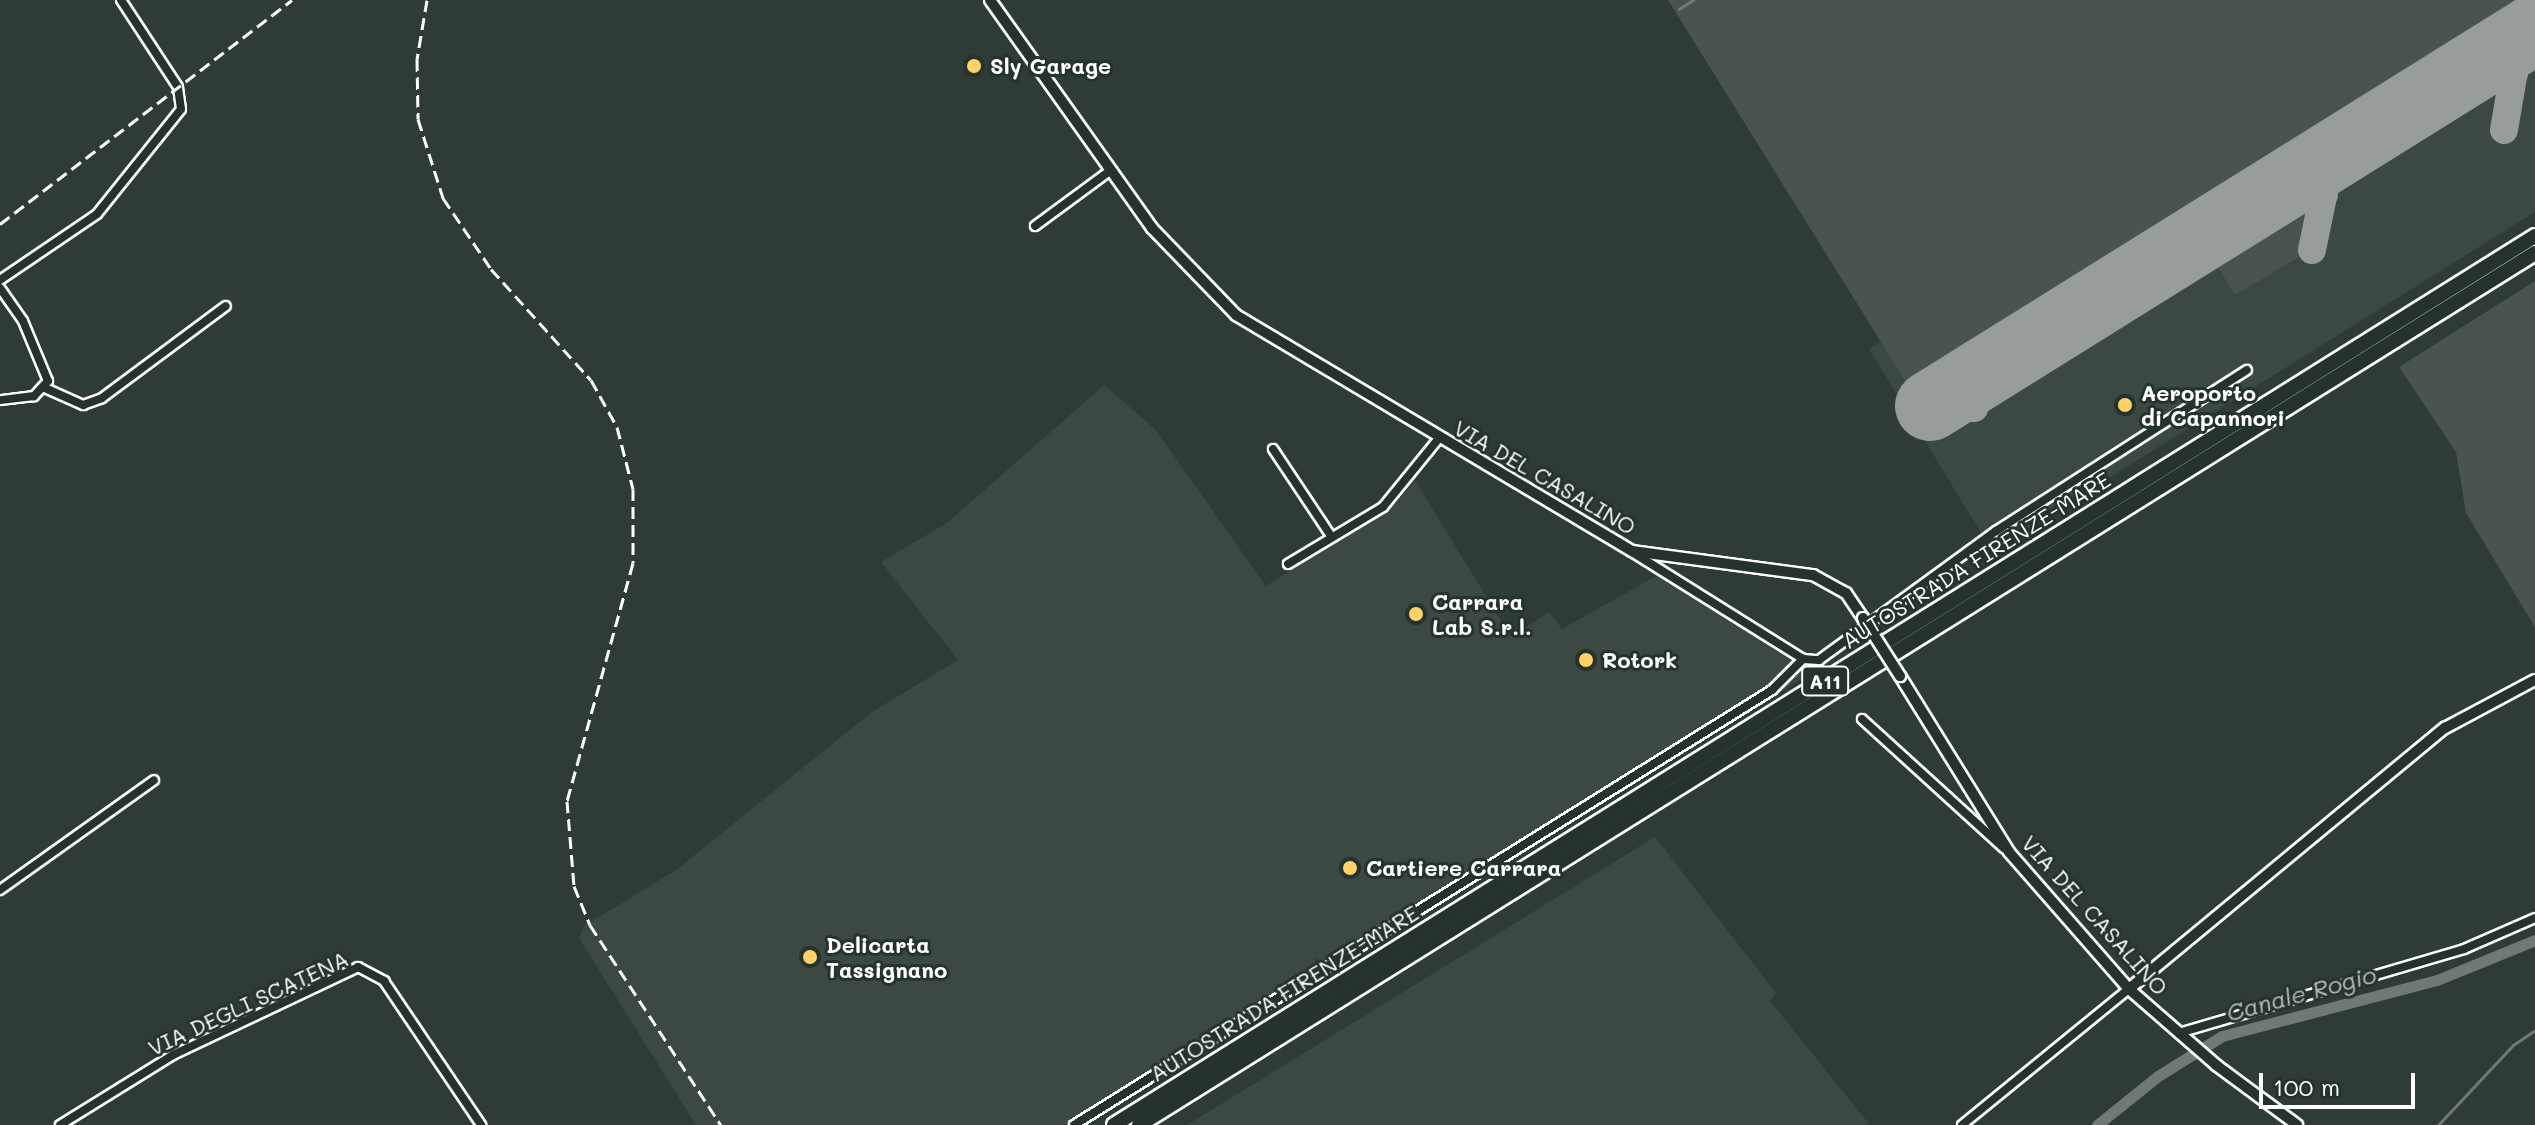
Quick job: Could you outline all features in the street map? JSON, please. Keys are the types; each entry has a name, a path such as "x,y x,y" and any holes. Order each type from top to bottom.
{"highway":[{"name":"AUTOSTRADA FIRENZE-MARE","path":"1114,1125 2535,236"},
{"name":"AUTOSTRADA FIRENZE-MARE","path":"1139,1125 2535,253"}],"street":[{"path":"0,280 103,207 181,109 178,87 121,0"},
{"name":"VIA DEL CASALINO","path":"990,0 1181,263 1236,315 1632,551 1813,575 1846,593 2009,852 2129,989 2204,1055 2297,1125"},
{"path":"1035,226 1111,170"},
{"path":"0,288 44,363 45,388"},
{"path":"45,388 83,405 102,398 226,306"},
{"path":"1632,551 1803,659 1819,660 1850,642 1996,531 2247,370"},
{"path":"0,400 34,396 45,388"},
{"path":"1288,564 1388,503 1439,438"},
{"path":"1273,449 1331,536"},
{"path":"1074,1125 1772,690 1803,659"},
{"path":"1962,1125 2445,728 2535,680"},
{"path":"1862,719 2009,852"},
{"path":"0,890 154,780"},
{"path":"2179,1033 2464,949 2535,918"},
{"name":"VIA DEGLI SCATENA","path":"60,1125 173,1055 358,967 384,981 481,1125"}],"shaded area":[{"path":"1668,0 2535,0 2535,6 1914,395"},
{"path":"2535,0 2535,212 1992,551 1869,349 1926,313"},
{"path":"2315,189 2299,257 2235,295 2208,251 2306,190"},
{"path":"2535,281 2535,627 2466,513 2456,452 2399,367"},
{"path":"1104,385 1155,429 1266,586 1396,504 1415,480 1511,637 1549,612 1562,629 1658,575 1811,673 1085,1125 696,1125 579,938 584,926 676,870 872,712 958,660 881,562 947,523"},
{"path":"1655,837 1776,993 1770,1001 1870,1125 1187,1125"}],"waterway":[{"path":"1679,9 1693,0"},
{"name":"Canale Rogio","path":"2097,1125 2158,1076 2222,1036 2437,980 2535,940"},
{"path":"2438,1125 2513,1045 2535,1030"}],"taxiway":[{"path":"2504,130 2516,59 2530,32"},
{"path":"2490,57 2508,61 2514,74"},
{"path":"2312,250 2329,167 2342,149"},
{"path":"2295,179 2313,180 2324,194"},
{"path":"1961,387 1974,408"}],"runway":[{"path":"1930,406 2535,29"}],"railway":[{"path":"0,224 292,0"},
{"path":"427,0 417,59 418,119 443,198 491,269 591,380 617,427 633,489 633,563 567,801 574,886 590,925 721,1125"}],"place":[{"name":"Sly Garage","path":"974,66"},
{"name":"Aeroporto di Capannori","path":"2125,405"},
{"name":"Carrara Lab S.r.l.","path":"1416,614"},
{"name":"Rotork","path":"1586,660"},
{"name":"Cartiere Carrara","path":"1350,868"},
{"name":"Delicarta Tassignano","path":"810,957"}]}
